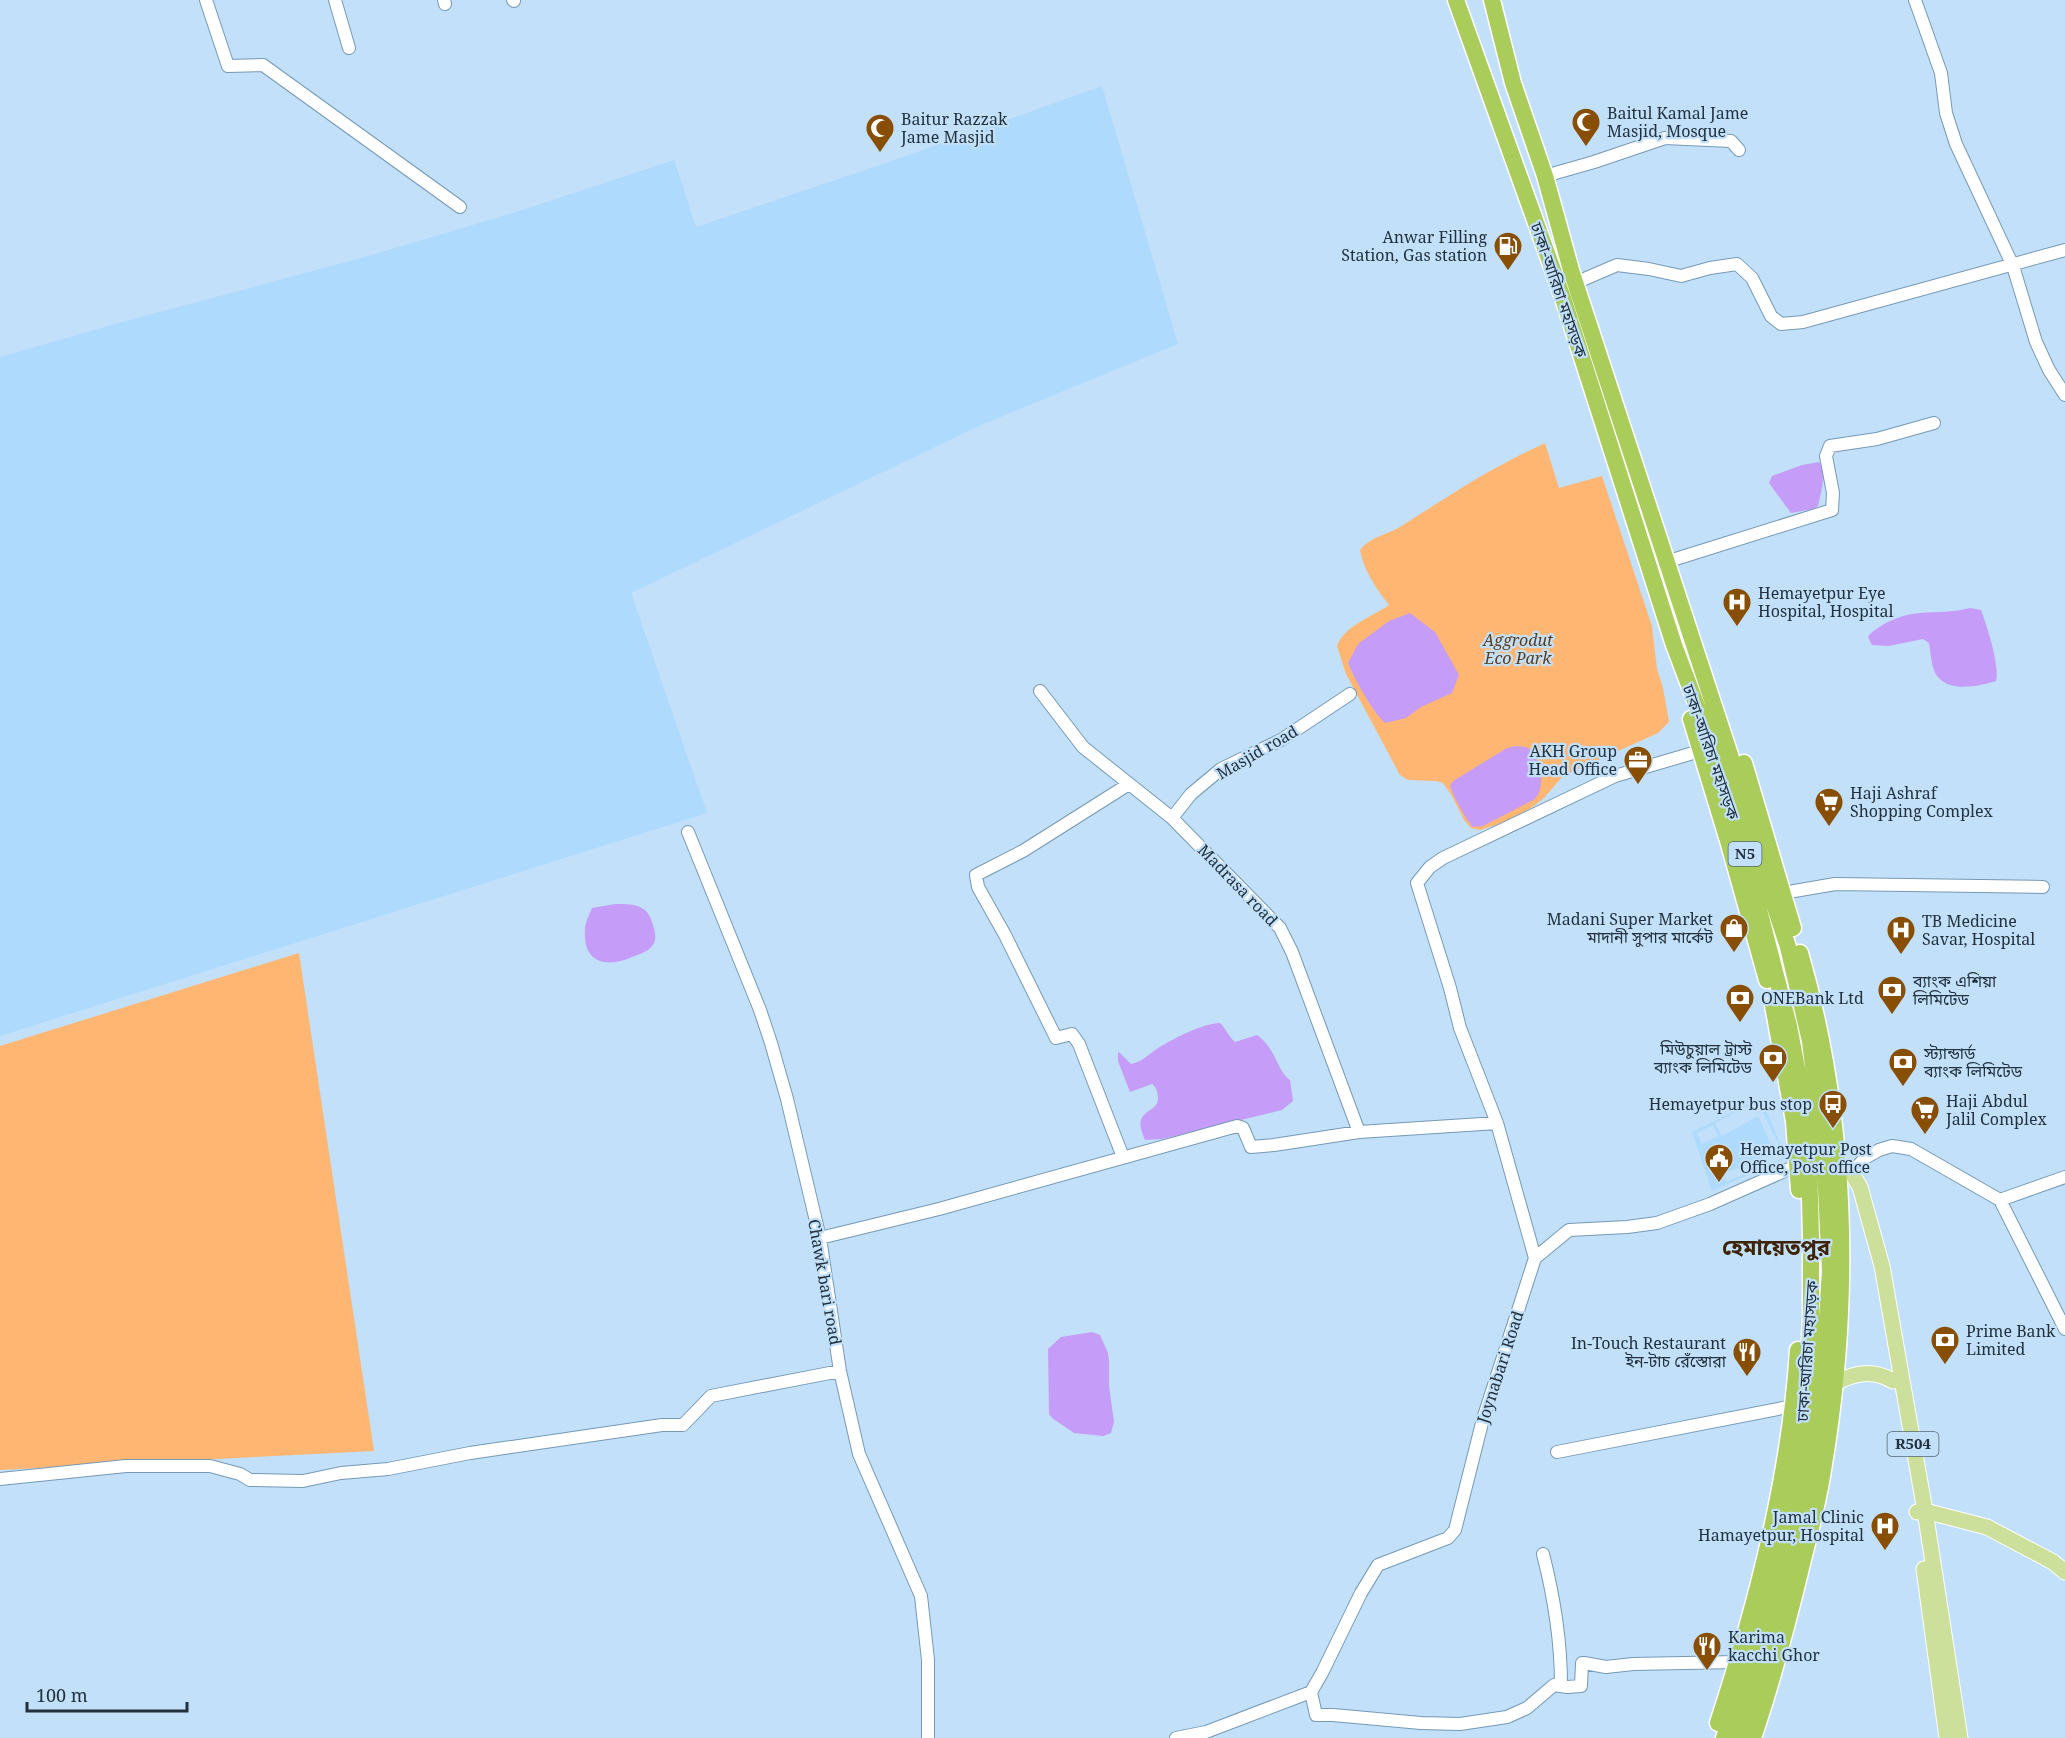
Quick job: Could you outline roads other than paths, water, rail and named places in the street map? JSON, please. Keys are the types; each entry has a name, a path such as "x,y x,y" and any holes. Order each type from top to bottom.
{"highway":[{"name":"ঢাকা-আরিচা মহাসড়ক","path":"1456,0 1563,298 1674,645 1726,790 1771,950 1802,1095 1809,1160 1811,1318 1807,1389 1794,1482 1766,1599 1738,1698 1724,1738"},
{"name":"ঢাকা-আরিচা মহাসড়ক","path":"1492,0 1513,83 1545,176 1575,283 1733,764 1788,947 1810,1041 1825,1168 1829,1281 1823,1379 1807,1482 1773,1625 1740,1738"},
{"path":"1691,636 1712,666 1753,790 1811,989 1843,1173 1838,1362 1823,1471 1775,1671 1753,1738"},
{"path":"1674,645 1683,695 1758,946 1776,1017 1794,1121 1801,1227 1802,1300 1793,1406 1778,1496 1737,1662 1713,1738"}],"main road":[{"name":"R504","path":"1843,1173 1852,1190 1873,1267 1893,1381 1920,1512 1947,1738"},
{"name":"R504","path":"1843,1173 1860,1187 1882,1266 1920,1512 1960,1738"},
{"path":"1835,1383 1848,1376 1865,1374 1880,1374 1893,1381"},
{"path":"1920,1512 1988,1527 2053,1562 2065,1572"}],"street":[{"path":"206,0 228,66 263,64 460,207"},
{"path":"335,0 349,48"},
{"path":"1915,0 1941,73 1946,113 1956,144 2013,266 2036,342 2049,370 2065,395"},
{"path":"1545,176 1665,138 1731,141 1739,150"},
{"path":"1575,283 1617,265 1681,276 1737,264 1752,278 1771,316 1781,324 1803,322 2065,250"},
{"path":"1666,562 1832,510 1833,493 1826,456 1830,446 1877,439 1934,423"},
{"name":"Madrasa road","path":"1040,691 1083,747 1172,818 1280,928 1292,952 1359,1132"},
{"name":"Masjid road","path":"1172,818 1191,794 1221,769 1281,740 1350,694"},
{"path":"1701,751 1615,776 1443,858 1430,867 1419,880 1418,889 1450,988 1460,1028 1497,1123 1535,1258 1569,1230 1657,1224 1710,1204 1798,1165"},
{"path":"1123,1157 1079,1044 1072,1034 1056,1038 1005,935 978,887 976,875 1023,851 1130,784"},
{"name":"Chawk bari road","path":"688,832 760,1010 787,1099 820,1238 840,1371 859,1454 921,1596 928,1660 928,1738"},
{"path":"1783,893 1835,884 2043,887"},
{"path":"820,1238 939,1209 1237,1126 1243,1128 1251,1147 1359,1132 1497,1123"},
{"path":"1843,1173 1879,1150 1892,1146 1911,1149 2000,1200 2065,1329"},
{"path":"2000,1200 2065,1176"},
{"name":"Joynabari Road","path":"1311,1692 1361,1593 1378,1565 1448,1538 1455,1530 1483,1419 1535,1258"},
{"path":"0,1479 126,1466 210,1466 240,1474 250,1480 303,1481 340,1473 388,1469 470,1453 662,1425 683,1425 711,1396 840,1371"},
{"path":"1557,1452 1793,1406"},
{"path":"1543,1554 1550,1581 1558,1634 1557,1685"},
{"path":"1176,1738 1207,1735 1311,1692 1316,1715 1420,1724 1461,1724 1507,1717 1527,1708 1557,1685 1581,1686 1582,1664 1584,1663 1606,1666 1737,1662"}],"place":[{"name":"Baitul Kamal Jame Masjid, Mosque","path":"1586,148"},
{"name":"Baitur Razzak Jame Masjid","path":"880,154"},
{"name":"Anwar Filling Station, Gas station","path":"1508,272"},
{"name":"Hemayetpur Eye Hospital, Hospital","path":"1737,628"},
{"name":"AKH Group Head Office","path":"1638,786"},
{"name":"Haji Ashraf Shopping Complex","path":"1829,828"},
{"name":"Madani Super Market মাদানী সুপার মার্কেট","path":"1734,954"},
{"name":"TB Medicine Savar, Hospital","path":"1901,956"},
{"name":"ব্যাংক এশিয়া লিমিটেড","path":"1892,1016"},
{"name":"ONEBank Ltd","path":"1740,1024"},
{"name":"মিউচুয়াল ট্রাস্ট ব্যাংক লিমিটেড","path":"1773,1084"},
{"name":"স্ট্যান্ডার্ড ব্যাংক লিমিটেড","path":"1903,1088"},
{"name":"Hemayetpur bus stop","path":"1833,1130"},
{"name":"Haji Abdul Jalil Complex","path":"1925,1136"},
{"name":"Hemayetpur Post Office, Post office","path":"1719,1184"},
{"name":"Prime Bank Limited","path":"1945,1366"},
{"name":"In-Touch Restaurant ইন-টাচ রেঁস্তোরা","path":"1747,1378"},
{"name":"Jamal Clinic Hamayetpur, Hospital","path":"1885,1552"},
{"name":"Karima kacchi Ghor","path":"1707,1672"}],"district":[{"name":"হেমায়েতপুর","path":"1776,1247"}],"park label":[{"name":"Aggrodut Eco Park","path":"1518,649"}]}
